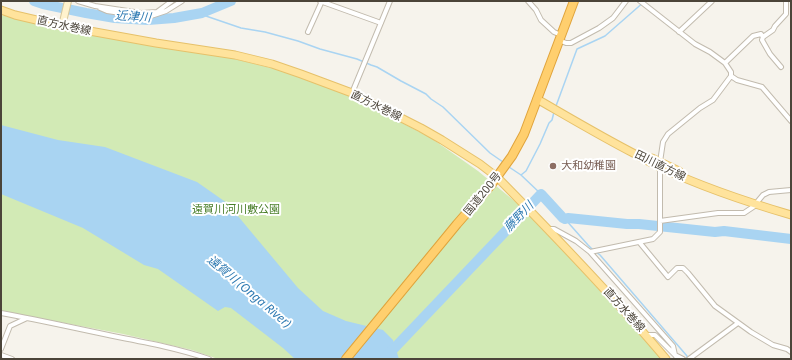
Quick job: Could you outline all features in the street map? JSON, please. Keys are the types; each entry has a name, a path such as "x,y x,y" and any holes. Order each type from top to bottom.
{"highway":[{"name":"国道200号","path":"346,359 491,185 512,156 524,134 574,1"}],"main road":[{"name":"直方水巻線","path":"1,10 15,15 62,26 156,43 235,55 272,64 352,94 421,128 480,164 497,177 599,283 666,359"},
{"name":"田川直方線","path":"538,97 615,138 661,165 757,203 791,214"},
{"name":"田川直方線","path":"757,203 791,210"}],"street":[{"path":"78,1 107,11 148,16 166,11 182,1"},
{"path":"95,6 141,13 157,12 172,1"},
{"path":"308,32 321,1 381,23"},
{"path":"352,94 390,1"},
{"path":"528,1 536,10 540,20 566,43 571,43 599,28 613,18 626,1"},
{"path":"640,1 695,44 710,52 725,63 731,72 731,76 737,80 762,87 791,121"},
{"path":"679,32 712,1"},
{"path":"781,67 770,54 762,40 773,30 786,14 786,1"},
{"path":"62,26 68,2"},
{"path":"725,63 753,36 761,34 764,37"},
{"path":"590,252 653,239 660,232 661,165 663,142 668,134 700,108 713,100 731,76"},
{"path":"660,221 718,213 744,213 757,203 763,195 769,192 791,190"},
{"path":"548,229 554,229 576,241 590,252 673,346 677,357"},
{"path":"640,242 668,277 677,268 683,268 715,306 738,323 773,345 791,351"},
{"path":"1,314 154,344 189,352 202,358 210,359"},
{"path":"1,349 10,326 27,318"},
{"path":"688,359 738,323"},
{"path":"646,335 655,335 677,357 683,359"},
{"path":"1,355 10,359"}],"green space":[{"name":"遠賀川河川敷公園","path":"1,15 62,29 235,59 279,70 345,93 431,138 478,171 518,204 662,359 218,359 192,350 123,334 1,311"}],"water":[{"name":"遠賀川 (Onga River)","path":"1,125 58,140 105,147 197,182 227,203 298,288 323,311 346,321 383,330 393,340 399,359 295,359 231,308 225,307 218,311 158,269 144,265 83,228 1,194"}],"waterway":[{"name":"近津川","path":"34,1 115,18 148,20 174,18 202,13 231,1"},
{"path":"556,106 577,49 605,36 645,1"},
{"path":"202,13 203,15 241,28 265,32 298,41 320,49 357,59 377,67 426,94 443,107 490,153 503,162"},
{"path":"521,175 526,171 549,123 552,120 554,112"},
{"path":"509,167 521,175 541,194"},
{"name":"藤野川","path":"384,359 541,194 565,219 639,224 715,232 724,231 791,239"},
{"path":"565,219 593,250"},
{"path":"596,252 687,356 687,358"}],"place":[{"name":"大和幼稚園","path":"553,166"}]}
